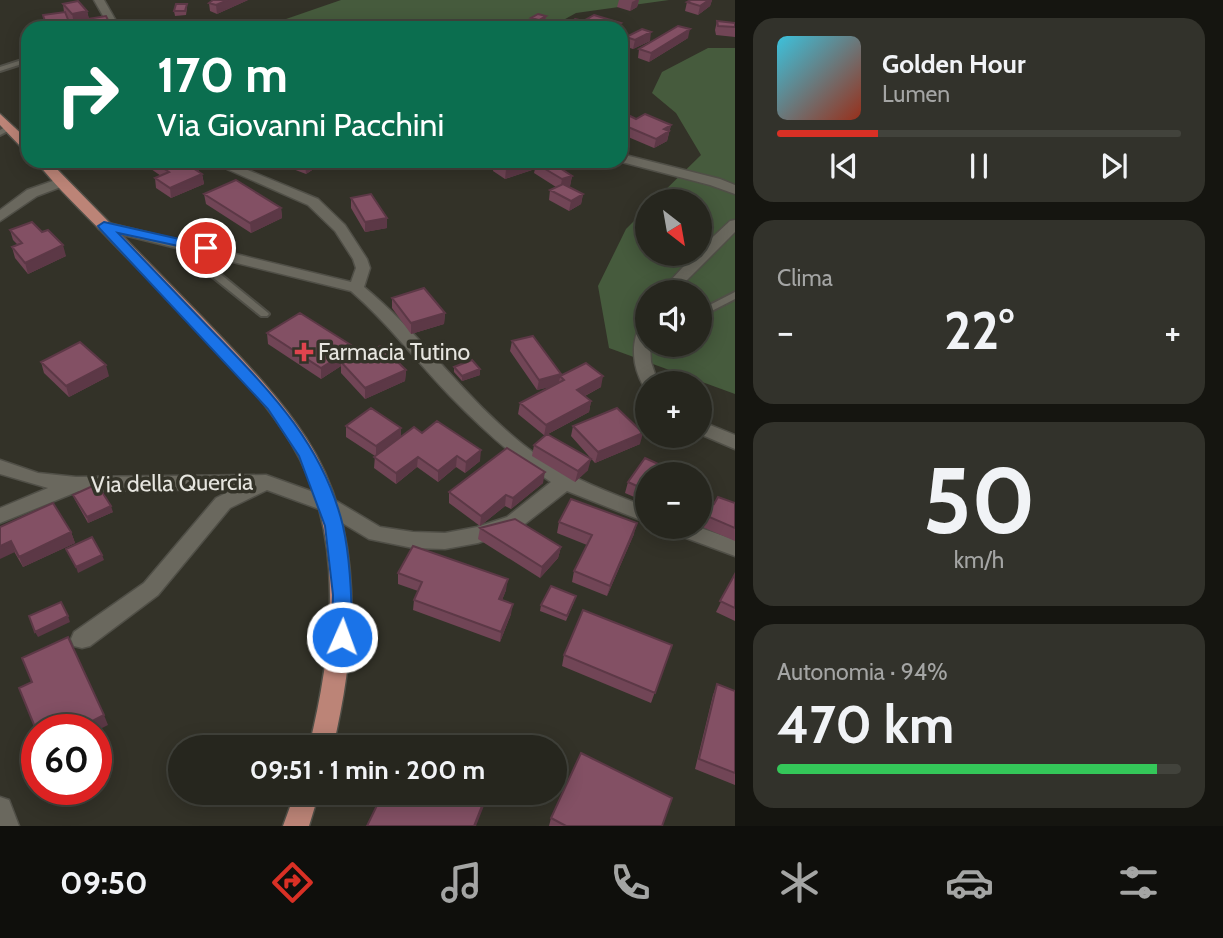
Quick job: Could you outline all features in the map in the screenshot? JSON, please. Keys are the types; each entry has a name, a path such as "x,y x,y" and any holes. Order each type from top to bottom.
{"main road":[{"path":"0,118 5,131 21,142"},
{"path":"49,168 274,405 306,454 326,503 340,558 343,612 333,696 324,735"},
{"path":"296,826 303,805"}],"street":[{"path":"99,0 111,21"},
{"path":"628,160 715,182 735,190"},
{"path":"232,168 313,202 340,228 363,268 356,288"},
{"path":"0,217 32,193 61,181"},
{"path":"678,280 735,224"},
{"path":"104,226 206,248 356,288 386,313 464,399 528,458 565,482 635,511"},
{"path":"712,432 735,443"},
{"name":"Via della Quercia","path":"0,467 37,480 77,484 266,482 326,503 376,534 413,540 445,541 478,535 514,522 565,482"},
{"name":"Via della Quercia","path":"82,639 151,589 223,503 266,482"},
{"name":"Via della Quercia","path":"0,516 77,484"},
{"path":"710,539 735,548"},
{"path":"0,808 6,826"}],"lane":[{"path":"0,69 21,62"},
{"path":"206,248 203,265 264,314"},
{"path":"712,307 735,295"}],"green space":[{"path":"341,0 669,0 576,13 562,21 280,21"},
{"path":"708,48 735,48 735,394 712,386 712,371 672,371 609,348 598,286 626,229 635,220 635,266 712,266 712,189 666,189 701,155 676,113 652,93 662,72"}],"building":[{"path":"213,0 228,0 216,5 209,3"},
{"path":"709,0 700,6 687,2"},
{"path":"78,1 87,11 72,14 63,4"},
{"path":"176,4 187,4 185,11 174,11"},
{"path":"65,12 69,21 45,21 43,15"},
{"path":"538,14 546,16 539,20 531,18"},
{"path":"594,15 614,21 594,21 587,19"},
{"path":"106,16 108,21 75,21"},
{"path":"717,21 735,23 735,27 718,26"},
{"path":"678,26 690,29 651,53 639,49"},
{"path":"642,29 651,32 635,40 628,36"},
{"path":"645,114 671,125 664,129 669,131 656,139 628,127 628,115 636,119"},
{"path":"163,168 193,168 202,174 170,188 155,178 169,172"},
{"path":"543,168 560,168 572,176 562,179"},
{"path":"236,180 281,208 250,223 204,194"},
{"path":"563,184 583,194 571,201 550,190"},
{"path":"371,194 387,218 365,222 351,198"},
{"path":"32,222 42,232 48,230 63,245 25,263 12,247 22,243 10,230"},
{"path":"424,288 445,313 411,323 392,298"},
{"path":"300,313 354,347 321,368 267,333"},
{"path":"533,336 561,374 539,380 512,341"},
{"path":"80,342 106,365 66,386 41,362"},
{"path":"381,346 406,370 365,388 341,362"},
{"path":"472,360 480,369 462,376 454,367"},
{"path":"586,363 603,376 577,390 591,401 546,425 520,403 564,380 560,376"},
{"path":"371,408 401,428 376,446 346,426"},
{"path":"617,408 635,425 635,436 598,452 573,426"},
{"path":"437,421 481,450 466,462 457,456 438,471 418,457 396,473 374,457 414,427 422,433"},
{"path":"547,434 591,459 578,471 534,445"},
{"path":"507,448 545,472 513,498 506,495 481,516 449,492"},
{"path":"635,472 635,485 628,482"},
{"path":"97,484 111,506 87,517 73,495"},
{"path":"718,497 735,503 735,528 712,518 712,503"},
{"path":"571,499 635,522 610,586 574,571 592,535 559,522"},
{"path":"53,503 71,532 19,557 11,541 0,546 0,527"},
{"path":"515,519 561,547 542,567 480,528"},
{"path":"92,537 102,555 76,567 66,549"},
{"path":"413,546 508,579 499,599 513,604 501,632 414,600 422,582 398,573"},
{"path":"735,574 735,608 720,601"},
{"path":"551,586 576,596 567,616 541,605"},
{"path":"61,602 68,616 35,632 29,616"},
{"path":"583,610 672,645 655,693 564,655"},
{"path":"68,637 104,714 30,714 19,688 32,682 22,658"},
{"path":"717,684 735,691 735,773 699,759"},
{"path":"581,753 672,798 662,826 566,826 551,818 557,805 567,805 567,783"},
{"path":"377,805 482,805 474,826 367,826"}],"place":[{"name":"Farmacia Tutino","path":"304,352"}],"route":[{"path":"206,248 104,226 274,405 306,454 334,526 343,595 342,637"}]}
